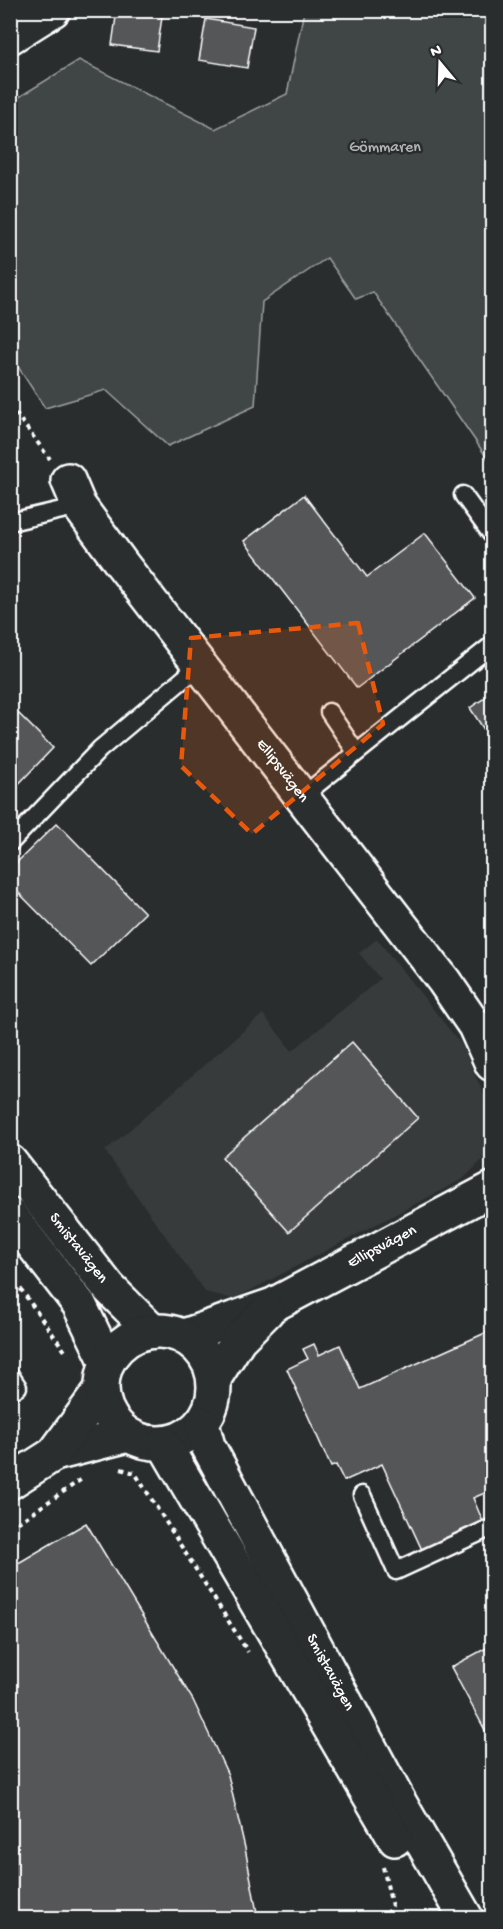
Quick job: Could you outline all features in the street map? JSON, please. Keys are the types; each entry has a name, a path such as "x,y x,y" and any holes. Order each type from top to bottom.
{"street":[{"path":"10,37 53,10"},
{"name":"Ellipsvägen","path":"74,493 300,798 444,981 475,1026 492,1064"},
{"name":"Smistavägen","path":"10,1162 109,1288 151,1330"},
{"name":"Ellipsvägen","path":"184,1336 273,1305 492,1189"},
{"name":"Smistavägen","path":"10,1215 79,1304 104,1376"},
{"name":"Ellipsvägen","path":"215,1377 239,1340 273,1305"},
{"path":"54,1454 104,1376 120,1345 136,1334 151,1330 184,1336 206,1354 215,1377 214,1400 202,1424 186,1437 164,1444 145,1443 128,1435 110,1418 104,1376"},
{"name":"Smistavägen","path":"202,1424 207,1446 398,1800 466,1918"},
{"path":"10,1482 54,1454 128,1435"},
{"name":"Smistavägen","path":"164,1444 441,1918"}],"lane":[{"path":"10,522 74,493"},
{"path":"463,495 492,535"},
{"path":"300,798 492,645"},
{"path":"10,843 100,748 200,665"},
{"path":"329,712 356,752"},
{"path":"10,1375 18,1387 10,1391"},
{"path":"362,1495 396,1571 492,1527"}],"path":[{"path":"10,406 74,493"},
{"path":"10,1274 71,1360"},
{"path":"93,1445 105,1464 135,1473 249,1654"},
{"path":"10,1528 86,1477"},
{"path":"382,1865 392,1906 385,1918"}],"highlighted area":[{"path":"358,623 383,724 252,834 181,766 191,638"}],"shaded area":[{"path":"377,939 461,1044 492,1113 492,1142 489,1153 463,1179 234,1299 205,1292 105,1151 263,1014 292,1051 380,979 359,953"}],"green space":[{"name":"Gömmaren","path":"304,11 492,11 492,465 373,292 356,299 327,258 262,302 255,406 168,446 106,390 45,408 11,356 11,102 79,60 215,129 287,94"}],"building":[{"path":"117,10 163,10 157,51 112,45"},
{"path":"206,19 254,27 247,68 199,60"},
{"path":"304,495 367,577 425,533 475,598 357,688 244,541"},
{"path":"492,693 492,742 470,708"},
{"path":"10,705 53,748 10,793"},
{"path":"10,813 19,822 10,830"},
{"path":"57,823 145,913 91,966 10,884 10,869"},
{"path":"352,1042 418,1118 289,1232 222,1157"},
{"path":"492,1330 492,1490 473,1498 484,1524 423,1552 382,1464 344,1481 336,1465 331,1467 287,1369 308,1359 303,1349 314,1344 319,1355 340,1345 360,1389"},
{"path":"86,1523 193,1700 228,1775 258,1918 10,1918 10,1568"},
{"path":"492,1645 492,1743 451,1667"}]}
